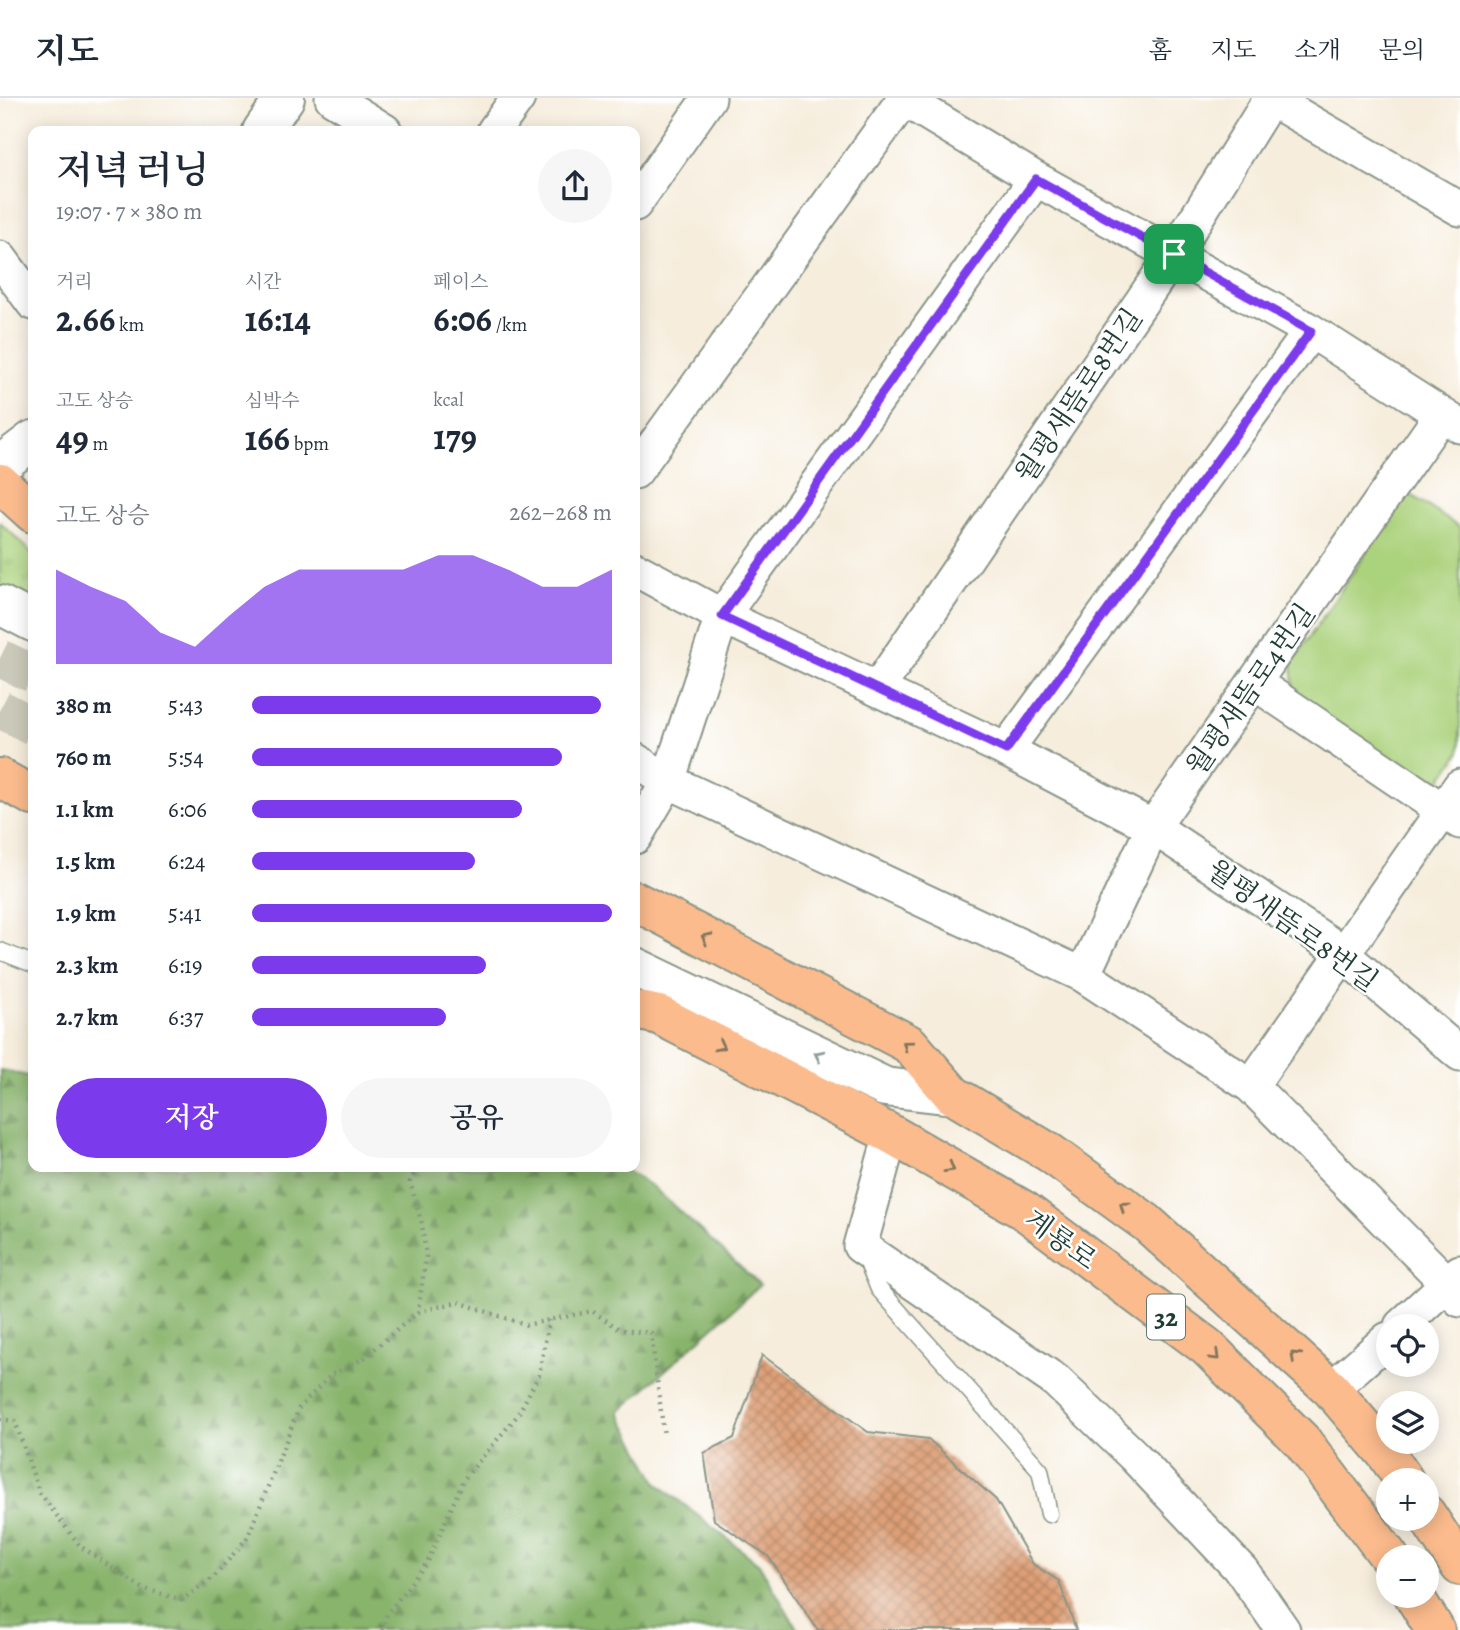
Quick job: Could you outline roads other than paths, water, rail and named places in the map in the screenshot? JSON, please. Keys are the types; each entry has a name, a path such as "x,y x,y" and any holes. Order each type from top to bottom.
{"main road":[{"path":"0,483 28,508"},
{"path":"0,778 28,793"},
{"path":"640,904 909,1044 953,1095"},
{"name":"계룡로","path":"643,1010 891,1134 1025,1211 1207,1347 1302,1441 1380,1545"},
{"name":"32","path":"953,1095 1050,1153 1147,1223 1331,1389 1396,1468"},
{"path":"1437,1531 1460,1566"},
{"path":"1421,1608 1435,1630"}],"street":[{"path":"265,126 285,98"},
{"path":"332,98 377,126"},
{"path":"498,126 518,98"},
{"path":"640,197 709,98"},
{"path":"640,465 903,98 1036,179 1311,331 1450,421"},
{"path":"1270,98 1460,209"},
{"name":"월평새뜸로8번길","path":"878,688 1174,254 1270,98"},
{"path":"640,829 668,781 722,616 1036,179"},
{"path":"0,258 28,296"},
{"path":"1006,750 1311,331"},
{"name":"월평새뜸로4번길","path":"1083,975 1153,827 1255,683 1450,421"},
{"path":"0,466 28,444"},
{"name":"월평새뜸로8번길","path":"640,572 722,616 1006,750 1153,827 1343,954 1460,1054"},
{"path":"0,605 28,619"},
{"path":"1251,1086 1343,954 1454,807 1255,683"},
{"path":"640,763 668,781 1083,975 1251,1086 1456,1285 1417,1314"},
{"path":"640,969 885,1087 953,1095"},
{"path":"891,1134 860,1245 1056,1381 1134,1456 1242,1571 1283,1630"},
{"path":"1331,1389 1376,1350"}],"lane":[{"path":"0,951 28,962"},
{"path":"860,1245 879,1289 1040,1470 1049,1514"}],"tunnel":[{"path":"0,658 28,672"},
{"path":"0,709 28,723"}]}
